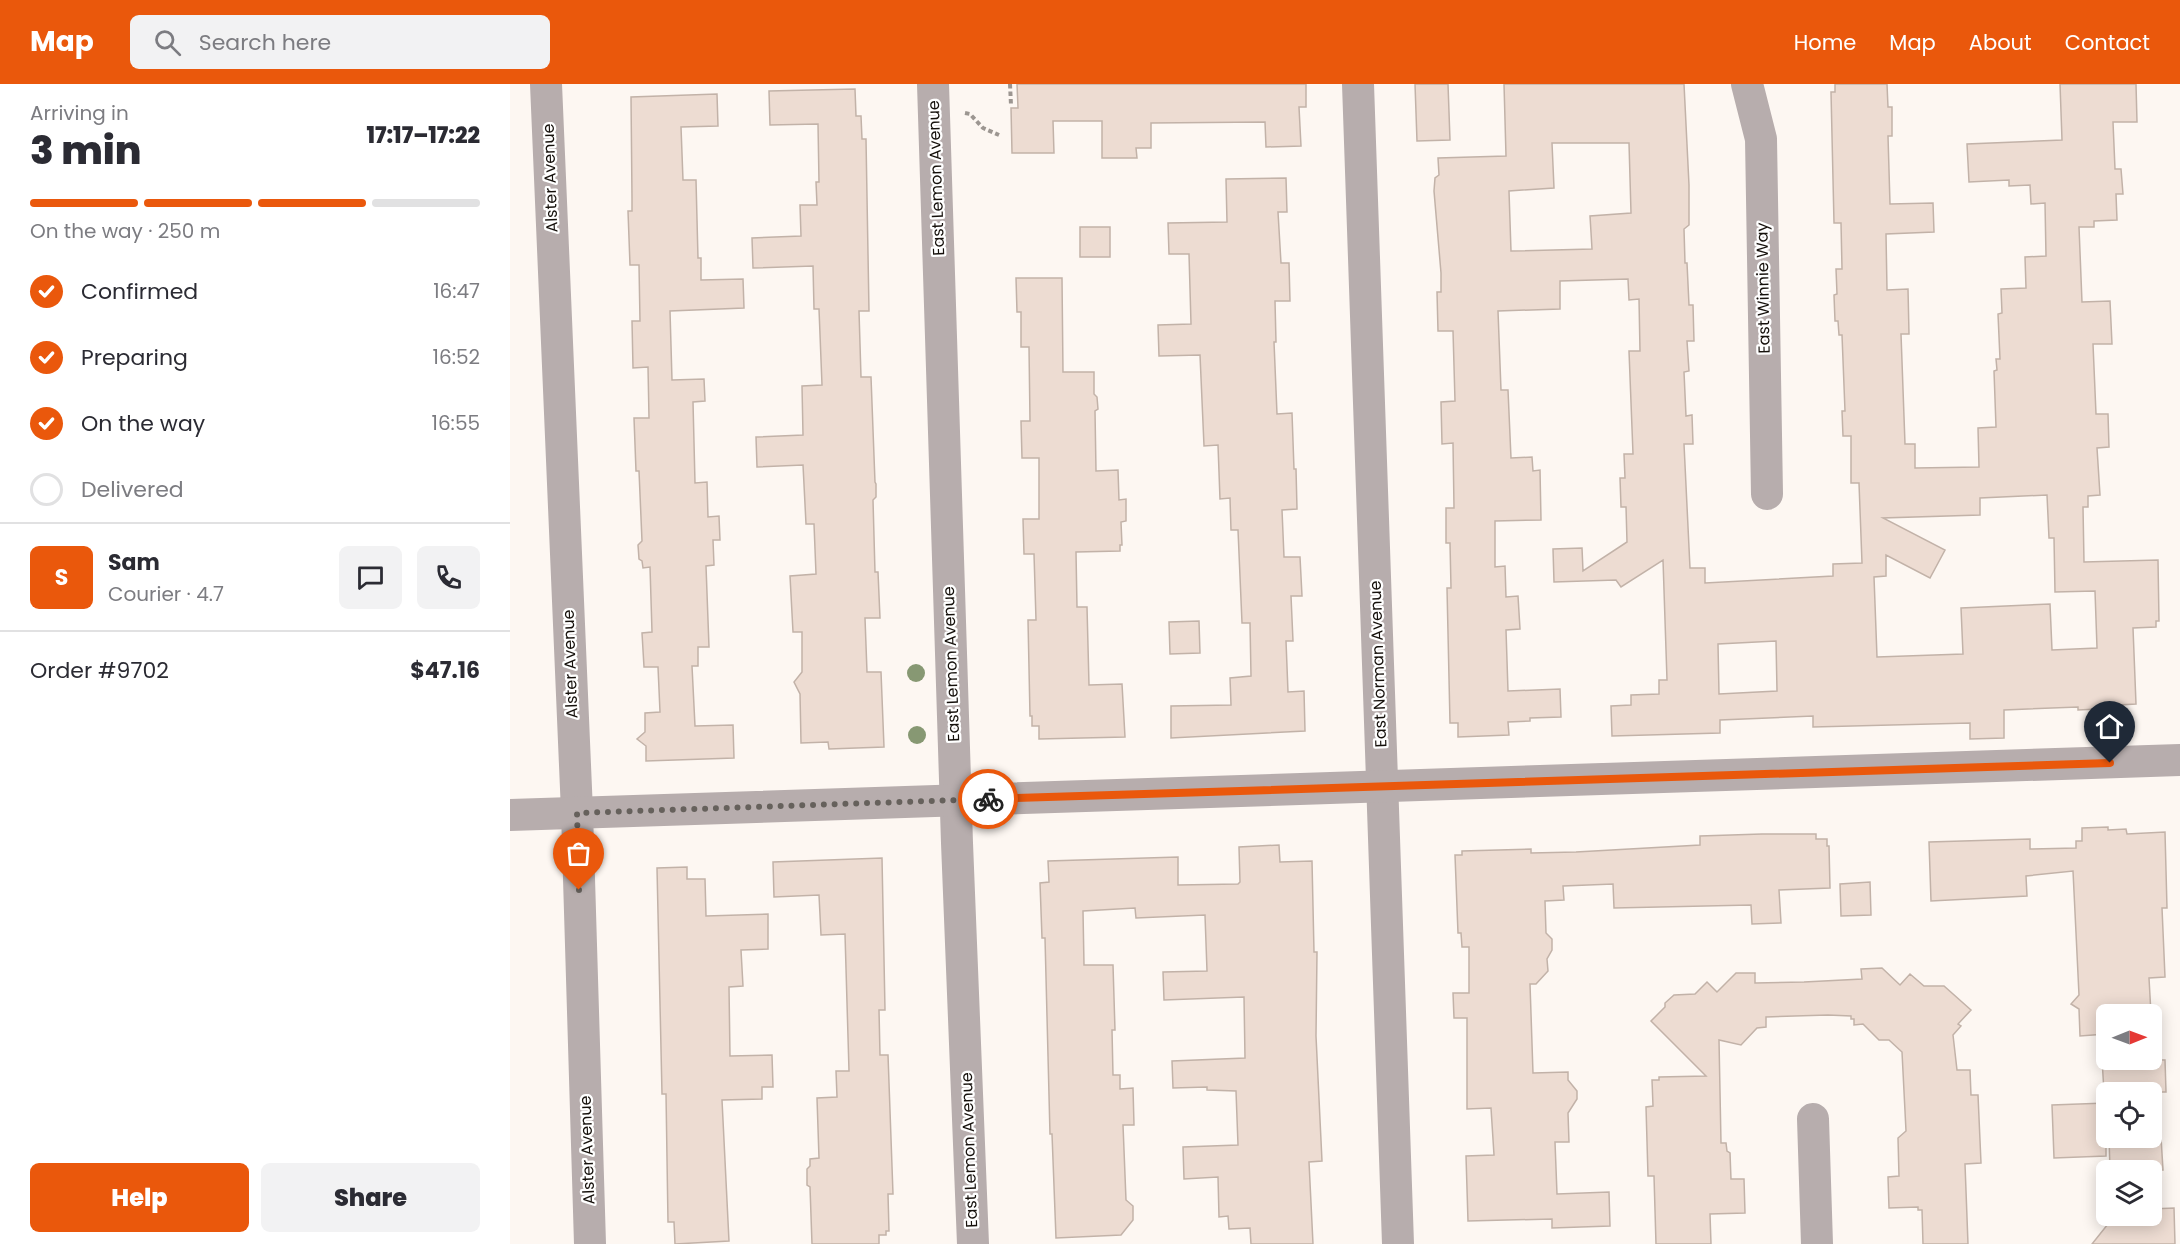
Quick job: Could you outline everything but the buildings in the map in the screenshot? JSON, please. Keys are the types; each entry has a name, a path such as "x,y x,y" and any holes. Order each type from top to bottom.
{"street":[{"name":"Alster Avenue","path":"546,84 577,813 590,1244"},
{"name":"East Lemon Avenue","path":"933,84 973,1244"},
{"name":"East Norman Avenue","path":"1358,84 1398,1244"},
{"name":"East Winnie Way","path":"1747,84 1761,139 1767,494"},
{"path":"510,815 2180,760"},
{"path":"1813,1119 1817,1244"}],"path":[{"path":"1010,84 1011,105"},
{"path":"958,113 970,114 982,128 999,135"}],"way so far":[{"path":"579,890 577,813 988,799"}],"route":[{"path":"988,799 2110,763"}]}
